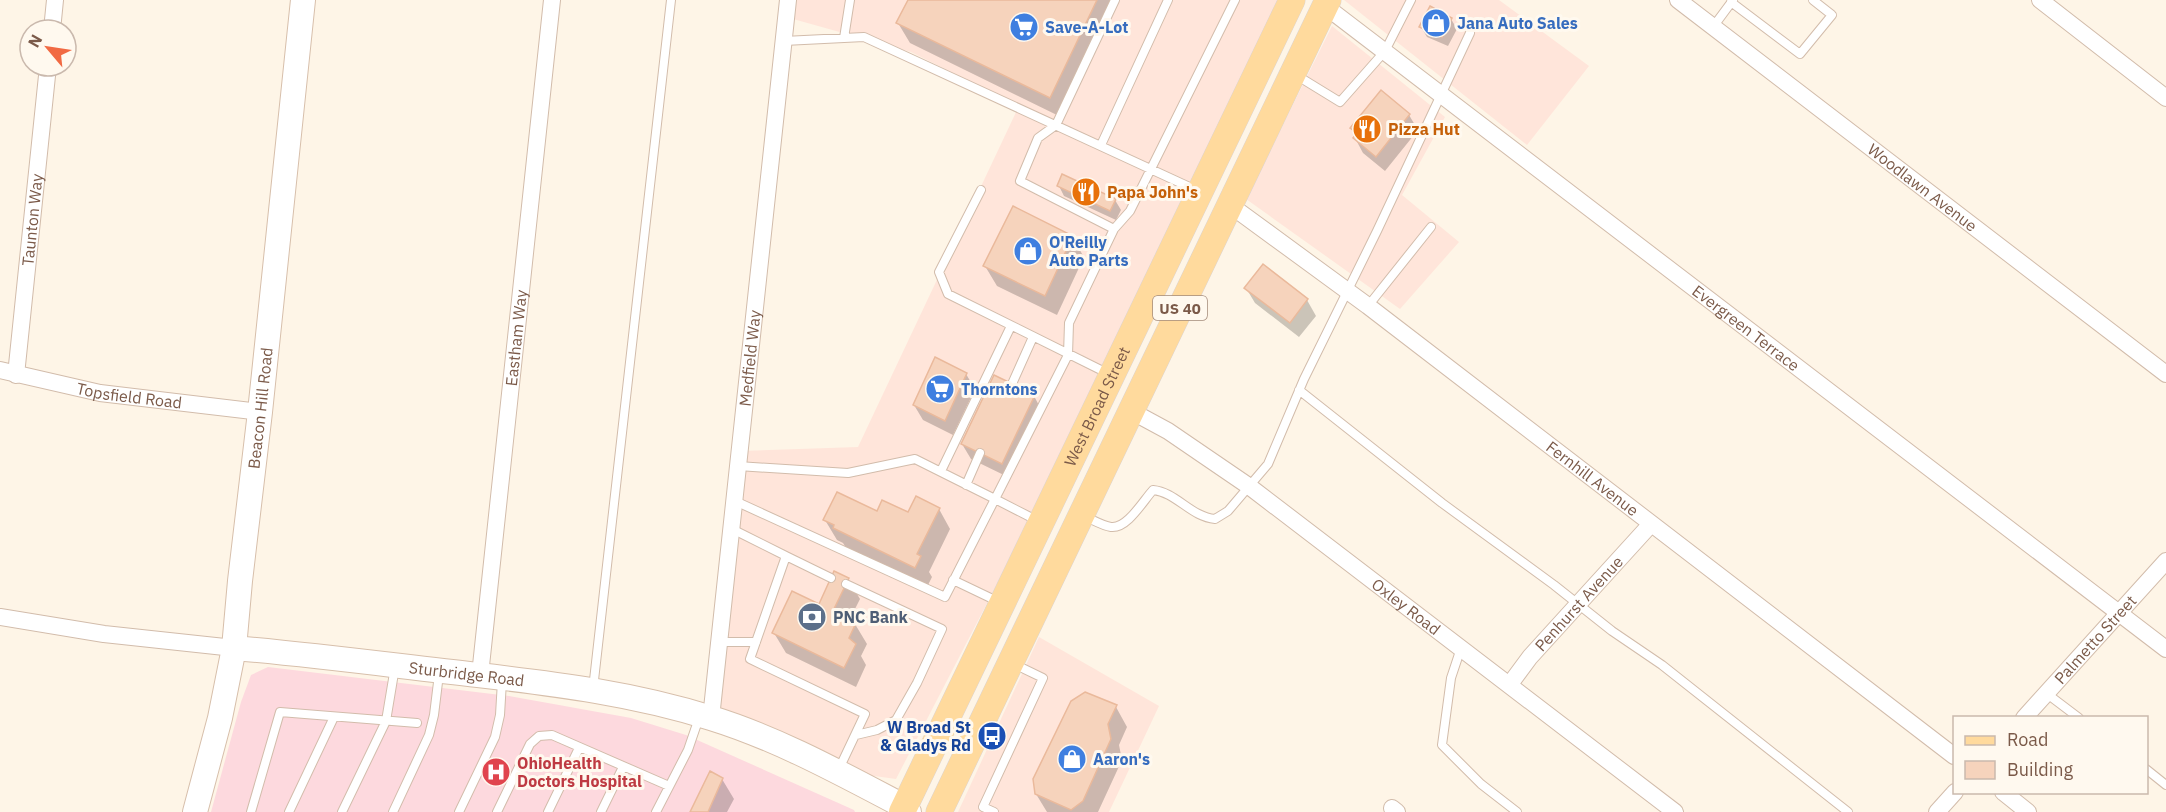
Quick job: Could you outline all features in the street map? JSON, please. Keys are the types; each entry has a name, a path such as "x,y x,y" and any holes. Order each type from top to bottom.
{"main road":[{"name":"West Broad Street","path":"905,810 1292,0"},
{"name":"West Broad Street","path":"939,812 1293,74 1320,2"},
{"path":"1230,205 1227,181 1235,157 1320,2"},
{"path":"1029,626 1036,585 1071,510 1087,462 1116,398 1117,386 1112,375"}],"street":[{"path":"53,18 55,0"},
{"name":"Beacon Hill Road","path":"195,812 220,718 234,648 303,0"},
{"name":"Eastham Way","path":"491,676 552,0"},
{"name":"Medfield Way","path":"705,716 719,642 788,0"},
{"name":"Woodlawn Avenue","path":"1678,0 2166,375"},
{"path":"2040,0 2166,98"},
{"name":"Evergreen Terrace","path":"1320,2 2166,649"},
{"name":"Taunton Way","path":"8,373 46,78"},
{"name":"Fernhill Avenue","path":"1230,205 1368,306 1953,755"},
{"name":"Topsfield Road","path":"8,373 100,393 260,412"},
{"name":"Oxley Road","path":"1131,411 1168,430 1250,487 1675,812"},
{"name":"Penhurst Avenue","path":"1510,684 1530,657 1651,524"},
{"name":"Palmetto Street","path":"2025,716 2166,561"},
{"name":"Sturbridge Road","path":"0,617 104,634 491,676 593,689 645,699 705,716 799,752 905,810"},
{"path":"1937,812 1953,794"},
{"path":"2006,794 2028,812"}],"lane":[{"path":"593,689 671,0"},
{"path":"844,38 850,0"},
{"path":"1114,229 1020,181 1038,138 1056,125 1115,0"},
{"path":"1101,145 1168,0"},
{"path":"735,501 945,597 1068,355 1069,323 1114,229 1130,211 1235,0"},
{"path":"1293,74 1340,102 1385,51 1411,0"},
{"path":"1713,27 1732,1 1800,54 1832,15 1813,0"},
{"path":"1081,515 1110,527 1119,527 1129,520 1153,490 1162,491 1198,515 1215,519 1228,511 1250,487 1268,464 1299,390 1470,33"},
{"path":"784,41 864,37 1199,192"},
{"path":"981,190 939,272 948,294 1112,375"},
{"path":"1368,306 1431,227"},
{"path":"941,471 1011,326"},
{"path":"1012,384 1033,337"},
{"path":"1299,390 1442,503 1662,665 1848,812"},
{"path":"966,484 980,453"},
{"path":"738,466 849,473 915,459 1041,523"},
{"path":"732,529 831,578"},
{"path":"786,556 750,659 865,714 837,771"},
{"path":"953,580 1002,604"},
{"path":"846,584 942,629 917,683 896,720 877,730 856,735"},
{"path":"719,642 756,642"},
{"path":"1461,647 1451,678 1442,745 1481,784 1517,812"},
{"path":"994,812 983,807 1043,678 1011,663"},
{"path":"342,812 386,721 395,665"},
{"path":"393,812 429,735 434,715 439,670"},
{"path":"459,812 495,736 500,715 491,676"},
{"path":"2046,693 2078,716"},
{"path":"252,812 280,712 417,723"},
{"path":"656,812 705,716"},
{"path":"289,812 334,717"},
{"path":"497,812 530,744 539,736 552,735 669,786"},
{"path":"548,812 579,748"},
{"path":"601,812 623,767"},
{"path":"2148,771 2166,785"}],"shaded area":[{"path":"788,0 1278,0 997,584 896,779 838,771 711,718 740,451 858,447 1019,106 911,52 786,17"},
{"path":"1344,0 1499,0 1589,66 1527,145"},
{"path":"1332,26 1445,117 1402,195 1459,242 1400,309 1246,199"},
{"path":"1039,637 1159,706 1109,812 958,812"},
{"name":"OhioHealth Doctors Hospital","path":"268,667 509,696 631,718 686,735 855,812 211,812 241,702 251,675"}],"building":[{"path":"908,0 1097,0 1050,98 896,23"},
{"name":"Jana Auto Sales","path":"1430,6 1452,18 1442,37 1419,27"},
{"path":"1381,90 1410,114 1376,157 1353,138 1357,133 1350,128"},
{"name":"Papa John's","path":"1062,174 1116,199 1110,211 1057,186"},
{"name":"O'Reilly Auto Parts","path":"1013,206 1073,236 1045,296 983,266"},
{"path":"1263,264 1308,299 1290,323 1244,288"},
{"name":"Thorntons","path":"935,357 967,373 945,421 913,405"},
{"path":"994,375 1035,395 1002,464 961,444"},
{"path":"837,492 877,511 882,500 908,512 916,496 940,508 917,554 921,556 915,568 833,528 834,525 823,520"},
{"name":"PNC Bank","path":"834,571 849,578 833,611 856,623 849,638 856,644 844,668 772,633 792,591 819,604"},
{"name":"Aaron's","path":"1085,692 1117,705 1108,724 1111,739 1083,801 1071,810 1035,794 1033,779 1071,701"},
{"path":"710,771 723,778 708,812 690,812"}],"place":[{"name":"Jana Auto Sales","path":"1436,23"},
{"name":"Save-A-Lot","path":"1024,27"},
{"name":"Pizza Hut","path":"1367,129"},
{"name":"Papa John's","path":"1086,192"},
{"name":"O'Reilly Auto Parts","path":"1028,251"},
{"name":"Thorntons","path":"940,389"},
{"name":"PNC Bank","path":"812,617"},
{"name":"W Broad St & Gladys Rd","path":"992,736"},
{"name":"Aaron's","path":"1072,759"},
{"name":"OhioHealth Doctors Hospital","path":"496,772"}]}
